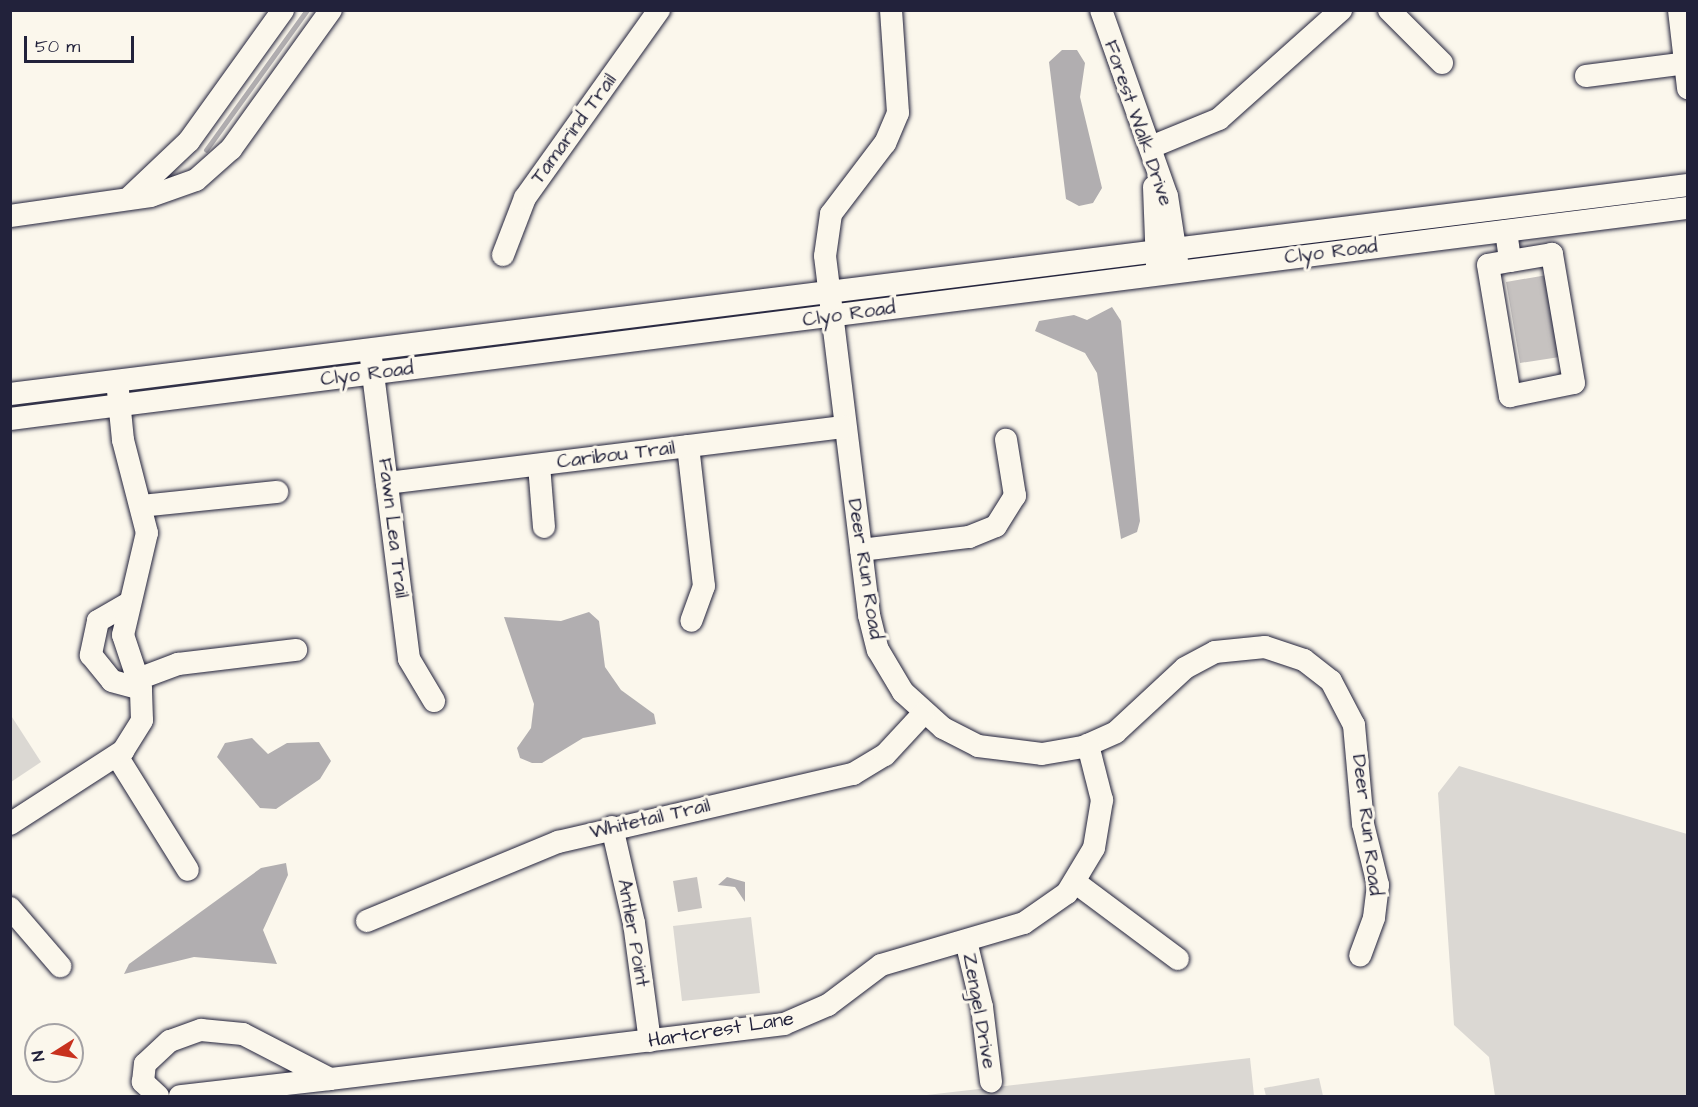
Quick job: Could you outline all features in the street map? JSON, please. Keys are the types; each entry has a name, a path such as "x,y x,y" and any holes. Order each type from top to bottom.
{"street":[{"path":"130,196 189,141 284,10"},
{"path":"10,216 175,191 211,169 331,10"},
{"name":"Tamarind Trail","path":"503,255 525,198 659,10"},
{"name":"Deer Run Road","path":"891,10 898,113 885,143 831,214 826,237 830,317 861,550 878,650 923,714 962,739 1010,753 1041,754 1088,745 1136,719 1185,668 1215,652 1265,647 1318,669 1341,695 1354,724 1363,824 1376,869 1377,904 1360,956"},
{"name":"Forest Walk Drive","path":"1101,10 1154,156 1168,272"},
{"path":"1154,156 1219,119 1341,10"},
{"path":"1389,10 1442,63"},
{"path":"1679,10 1688,88"},
{"path":"1586,76 1686,63"},
{"name":"Clyo Road","path":"10,394 828,289 1688,185"},
{"name":"Clyo Road","path":"10,419 1688,208"},
{"path":"1506,231 1510,261"},
{"path":"1552,254 1574,383 1510,396 1488,265 1510,261 1552,254"},
{"name":"Fawn Lea Trail","path":"370,348 409,659 434,701"},
{"path":"10,824 117,756 139,729 140,684 124,646 129,603 147,550 141,506 123,440 117,380"},
{"name":"Caribou Trail","path":"387,483 845,427"},
{"path":"861,550 969,537 996,526 1015,496 1006,440"},
{"path":"688,446 704,586 691,621"},
{"path":"539,465 544,527"},
{"path":"141,506 277,492"},
{"path":"129,603 98,621 91,655 112,681 140,684 178,664 296,650"},
{"name":"Whitetail Trail","path":"367,921 498,863 612,827 852,774 885,755 923,714"},
{"path":"1088,745 1099,777 1100,824 1076,883 1178,959"},
{"path":"117,756 188,870"},
{"name":"Antler Point","path":"612,827 634,923 650,1041"},
{"name":"Hartcrest Lane","path":"180,1096 650,1041 792,1021 828,1005 881,965 1024,923 1076,883"},
{"path":"10,908 60,966"},
{"name":"Zengel Drive","path":"966,941 982,1007 991,1081"},
{"path":"158,1096 143,1082 145,1064 170,1041 201,1030 243,1034 330,1079"}],"shaded area":[{"path":"1062,50 1077,50 1085,63 1080,97 1102,188 1093,203 1079,206 1066,199 1049,62"},
{"path":"1112,307 1121,321 1140,521 1137,532 1121,539 1097,373 1085,353 1035,331 1039,321 1074,315 1087,320"},
{"path":"589,612 599,621 605,667 621,690 654,714 656,724 583,738 542,763 532,763 520,758 517,748 531,728 534,704 504,617 561,621"},
{"path":"10,714 41,762 11,782 10,782"},
{"path":"252,738 268,754 287,743 319,742 331,761 320,779 276,809 260,808 217,757 225,743"},
{"path":"1459,766 1687,834 1687,1096 1495,1096 1489,1057 1454,1025 1438,793"},
{"path":"286,863 288,875 263,930 277,964 194,957 124,974 129,964 261,868"},
{"path":"727,877 745,882 745,902 735,887 718,885"},
{"path":"751,917 760,993 682,1001 673,926"},
{"path":"1250,1058 1254,1096 918,1096"},
{"path":"1319,1078 1323,1096 1266,1096 1264,1088"}],"building":[{"path":"1553,274 1566,356 1520,363 1506,282"},
{"path":"697,877 702,908 678,912 673,881"}],"waterway":[{"path":"206,150 307,10"}]}
